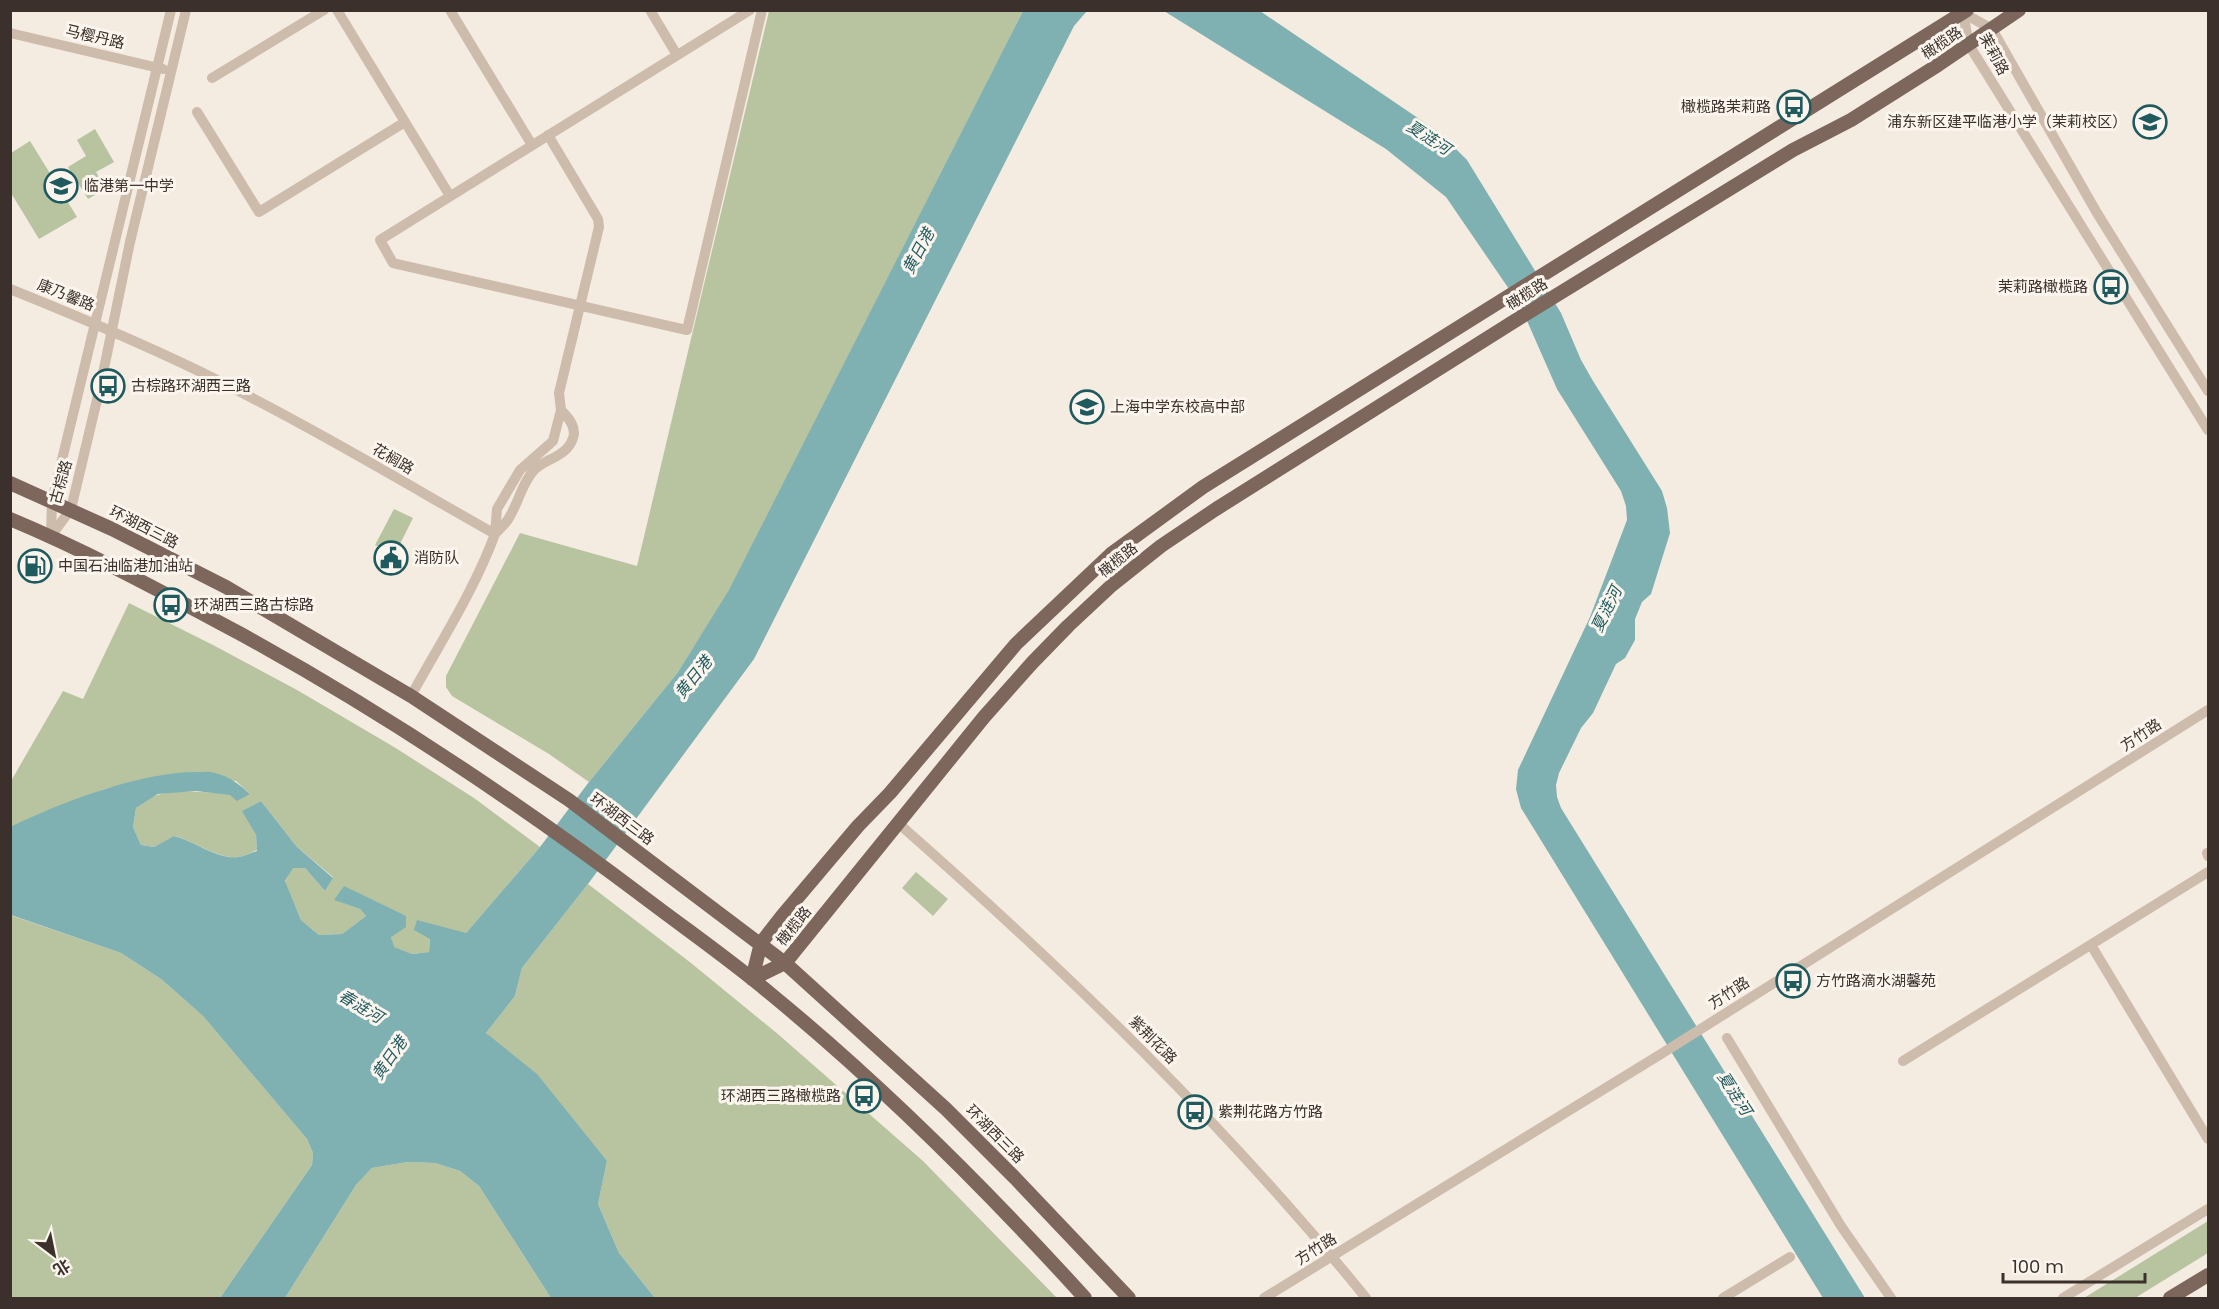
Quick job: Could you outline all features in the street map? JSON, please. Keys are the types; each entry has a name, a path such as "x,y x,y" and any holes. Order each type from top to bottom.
{"main road":[{"name":"橄榄路","path":"752,979 785,963 984,717 1032,663 1112,585 1161,546 1521,317 1793,150 1851,120 1969,45 2019,10"},
{"name":"橄榄路","path":"752,979 761,943 858,826 890,793 1016,644 1111,554 1203,487 1965,12"},
{"name":"环湖西三路","path":"10,483 71,509 226,587 411,696 569,800 785,963 946,1109 1015,1178 1129,1299"},
{"path":"10,519 51,536 175,598 295,664 425,743 549,826 771,994 895,1104 1010,1217 1085,1299"},
{"path":"2170,1299 2208,1275"}],"street":[{"name":"古棕路","path":"51,536 52,501 171,10"},
{"name":"古棕路","path":"51,536 71,509 186,10"},
{"path":"212,78 324,10"},
{"path":"337,10 450,196"},
{"path":"450,10 532,145"},
{"path":"650,10 677,55"},
{"path":"757,11 687,330 393,263 380,240 677,55 757,11"},
{"name":"茉莉路","path":"1965,12 1992,29 2097,213 2208,391"},
{"name":"茉莉路","path":"1965,12 1969,45 2208,430"},
{"name":"马樱丹路","path":"10,33 172,71"},
{"path":"197,112 259,212 405,122"},
{"path":"411,696 487,556 495,534 497,509 520,470 553,441 561,410 559,393 599,227 598,219 548,135"},
{"name":"康乃馨路","path":"10,289 111,330"},
{"name":"花榈路","path":"111,330 244,394 318,433 495,534"},
{"path":"495,534 509,518 531,473 562,453 574,437 570,419 561,410"},
{"name":"方竹路","path":"1264,1299 1661,1054 2208,710"},
{"name":"紫荆花路","path":"898,824 1066,975 1140,1049 1229,1140 1332,1256 1366,1299"},
{"path":"1903,1061 2208,872"},
{"path":"2091,945 2208,1139"},
{"path":"1727,1038 1841,1226 1891,1299"},
{"path":"2063,1299 2208,1209"},
{"path":"1723,1299 1790,1257"}],"green space":[{"path":"769,11 1023,11 730,590 678,672 589,782 549,754 452,696 446,687 446,676 520,533 637,566"},
{"path":"95,129 114,162 96,172 106,189 88,199 68,167 86,156 77,140"},
{"path":"30,141 77,217 39,239 11,193 11,153"},
{"path":"394,509 413,518 395,554 375,545"},
{"path":"129,603 297,690 394,747 474,798 540,847 466,933 430,939 429,952 412,954 393,947 391,937 406,916 335,900 360,909 366,916 342,934 319,935 301,920 285,882 292,868 305,868 325,891 333,877 297,847 261,801 243,811 256,835 257,850 244,856 223,856 175,836 154,847 141,845 133,827 136,808 154,796 172,792 250,794 236,781 150,778 105,789 11,827 11,781 63,691 83,699"},
{"path":"916,872 948,899 933,916 902,888"},
{"path":"588,884 691,963 779,1035 923,1161 1057,1298 655,1298 619,1253 598,1204 607,1161 486,1033 515,996 522,968"},
{"path":"10,915 121,953 161,979 203,1016 307,1139 313,1153 312,1165 220,1298 11,1298"},
{"path":"408,1162 435,1163 460,1171 479,1186 551,1298 285,1298 356,1185 372,1168"},
{"path":"2208,1221 2208,1253 2135,1298 2084,1298"}],"water":[{"path":"1023,11 1087,11 1074,26 754,659 588,884 522,968 515,996 486,1033 537,1074 607,1161 598,1204 619,1253 655,1298 551,1298 479,1186 460,1171 435,1163 408,1162 372,1168 356,1185 285,1298 220,1298 312,1165 313,1153 307,1139 203,1016 161,979 121,953 11,915 10,827 53,808 126,783 175,773 213,772 230,779 250,794 237,801 230,795 196,791 158,794 136,808 133,827 141,845 154,847 174,836 223,856 239,857 257,851 256,835 242,811 261,801 297,847 333,878 325,891 305,868 293,868 285,881 301,920 319,935 342,934 366,916 360,909 334,900 344,886 406,916 406,927 391,937 394,947 412,954 429,952 430,939 414,930 417,920 466,933 540,847 678,672 729,590"},
{"name":"夏涟河","path":"1164,11 1260,11 1440,133 1467,160 1561,313 1581,360 1593,381 1662,491 1670,533 1651,594 1642,602 1635,619 1635,640 1625,658 1616,664 1593,713 1581,728 1559,773 1556,785 1557,797 1561,808 1865,1298 1823,1298 1521,808 1516,789 1518,770 1590,617 1627,520 1626,506 1621,491 1557,389 1520,305 1446,197 1386,149"}],"place":[{"name":"橄榄路茉莉路","path":"1794,107"},
{"name":"浦东新区建平临港小学（茉莉校区）","path":"2150,122"},
{"name":"临港第一中学","path":"61,186"},
{"name":"茉莉路橄榄路","path":"2111,287"},
{"name":"古棕路环湖西三路","path":"108,386"},
{"name":"上海中学东校高中部","path":"1087,407"},
{"name":"消防队","path":"391,558"},
{"name":"中国石油临港加油站","path":"35,566"},
{"name":"环湖西三路古棕路","path":"171,605"},
{"name":"方竹路滴水湖馨苑","path":"1793,981"},
{"name":"环湖西三路橄榄路","path":"864,1096"},
{"name":"紫荆花路方竹路","path":"1195,1112"}],"water label":[{"name":"黄日港","path":"918,251"},
{"name":"黄日港","path":"693,677"},
{"name":"春涟河","path":"361,1006"},
{"name":"黄日港","path":"389,1058"}]}
